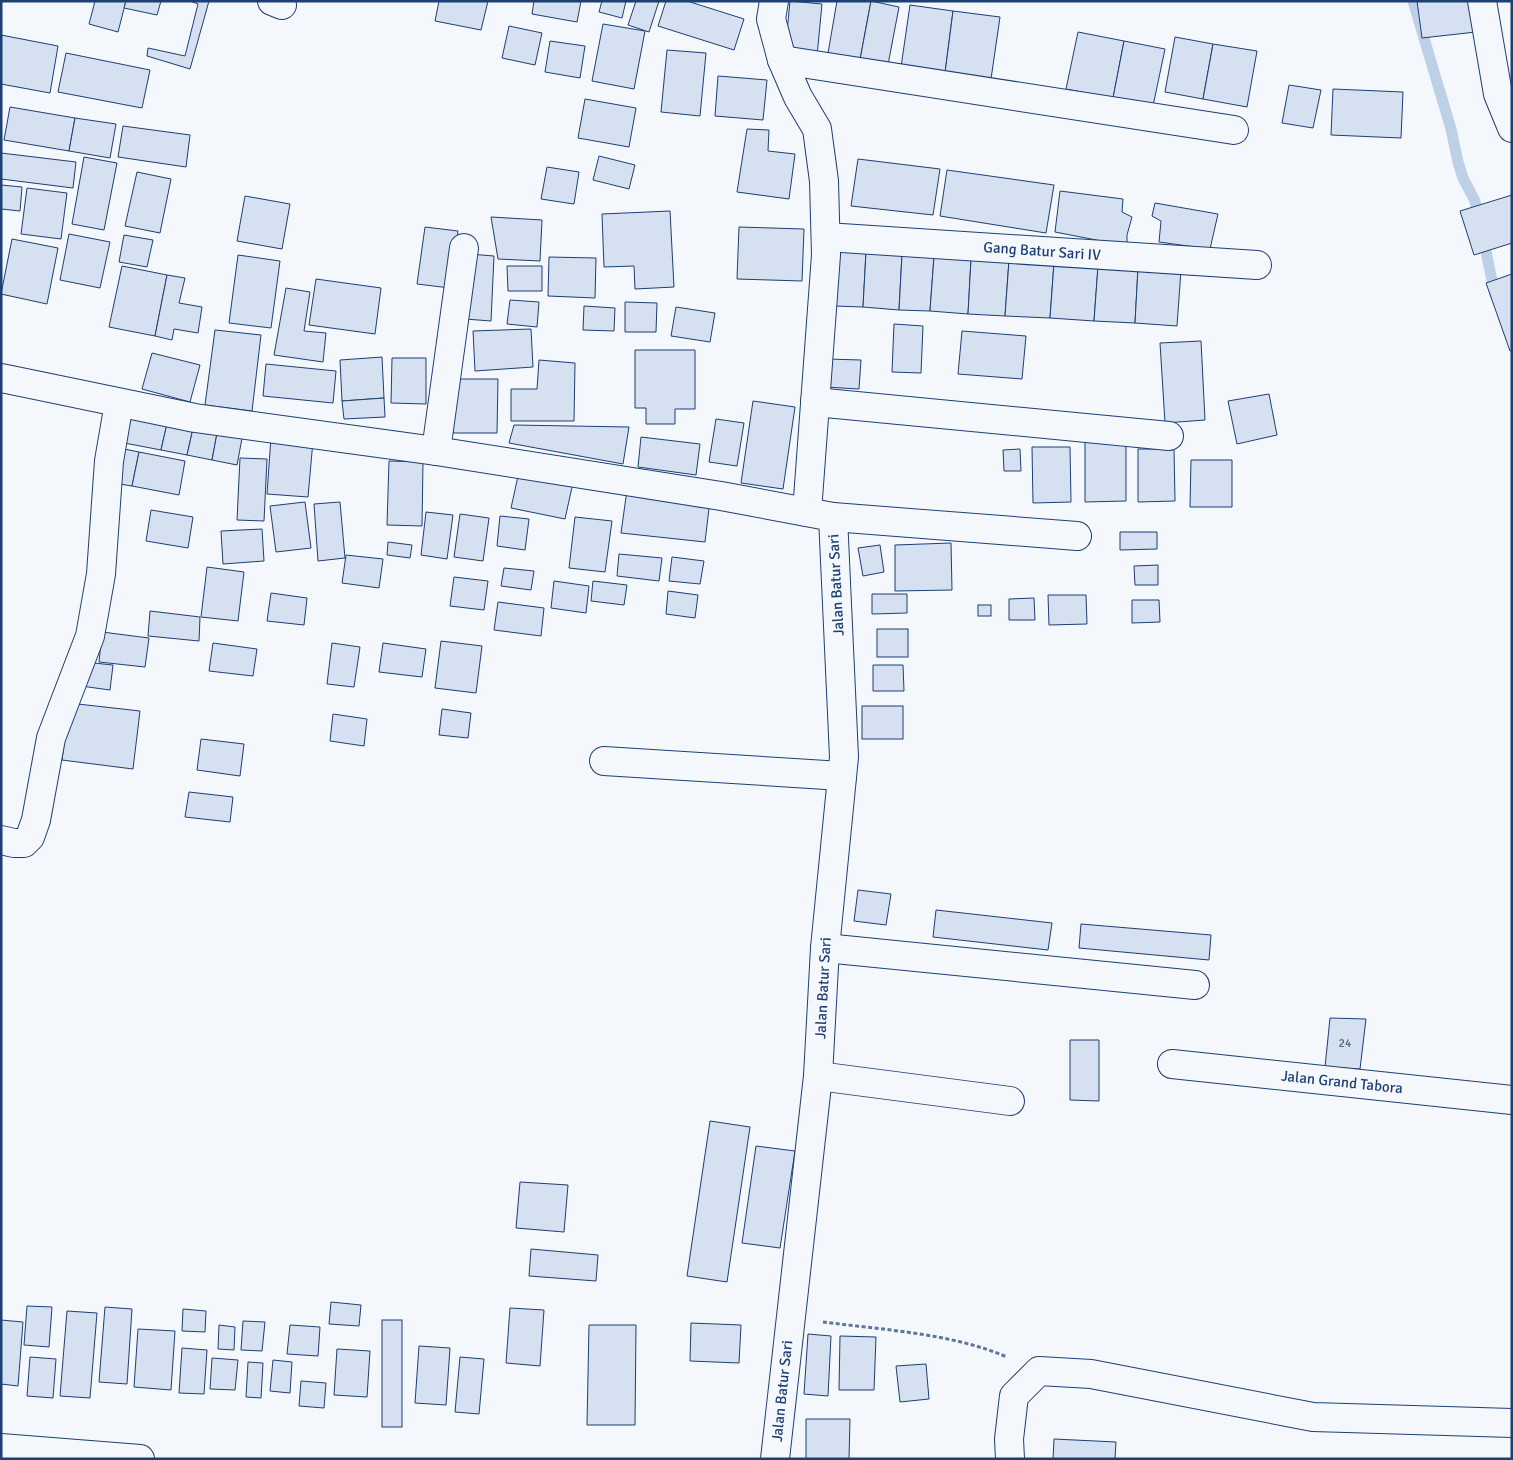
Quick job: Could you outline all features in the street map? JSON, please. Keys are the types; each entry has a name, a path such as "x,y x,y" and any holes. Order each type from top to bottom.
{"street":[{"name":"Jalan Batur Sari","path":"774,1 771,20 782,60 798,97 817,129 824,181 826,255 815,402 820,514 844,757 825,948 818,1076 775,1459"},
{"path":"1482,1 1498,94 1512,128"},
{"path":"782,60 1234,130"},
{"name":"Gang Batur Sari IV","path":"826,237 1257,266"},
{"path":"436,451 464,248"},
{"path":"1,378 195,418 436,451 721,496 820,514 1077,536"},
{"path":"815,402 1169,436"},
{"path":"1,840 24,843 30,838 36,820 52,738 90,636 101,574 109,461 119,403"},
{"path":"604,760 842,776"},
{"path":"825,948 1195,985"},
{"name":"Jalan Grand Tabora","path":"1172,1064 1512,1100"},
{"path":"818,1076 1010,1101"},
{"path":"1010,1459 1009,1439 1014,1396 1040,1371 1091,1374 1313,1417 1512,1424"},
{"path":"1,1448 140,1459"}],"path":[{"path":"790,1317 944,1338 990,1350 1040,1371"}],"building":[{"path":"95,1 126,1 118,32 89,24"},
{"path":"126,1 161,1 157,15 124,8"},
{"path":"190,1 209,1 190,69 147,56 148,48 185,56 198,4"},
{"path":"439,1 488,1 481,30 435,21"},
{"path":"534,1 581,1 577,22 532,14"},
{"path":"602,1 626,1 622,18 599,12"},
{"path":"636,1 659,1 649,32 628,25"},
{"path":"666,1 687,1 744,19 734,50 658,26"},
{"path":"790,1 822,4 817,56 785,53"},
{"path":"837,1 871,1 859,65 827,59"},
{"path":"871,1 899,7 887,70 859,65"},
{"path":"1417,1 1473,1 1476,32 1422,38"},
{"path":"910,5 953,11 945,73 901,67"},
{"path":"953,11 1000,17 991,79 945,73"},
{"path":"603,24 645,31 634,89 592,81"},
{"path":"509,26 542,33 535,65 502,58"},
{"path":"1078,32 1124,41 1113,98 1066,89"},
{"path":"1,35 58,46 50,93 1,84"},
{"path":"1175,37 1213,44 1203,99 1165,92"},
{"path":"550,41 585,46 580,78 545,72"},
{"path":"1124,41 1165,49 1153,106 1113,98"},
{"path":"1213,44 1257,51 1247,107 1203,99"},
{"path":"667,50 706,53 700,116 661,112"},
{"path":"66,53 150,70 142,108 58,92"},
{"path":"718,76 767,80 763,120 715,116"},
{"path":"1289,85 1321,90 1313,128 1282,123"},
{"path":"1333,89 1403,92 1401,138 1331,135"},
{"path":"585,99 636,108 629,147 578,138"},
{"path":"10,107 75,118 69,151 4,140"},
{"path":"75,118 116,124 110,158 69,151"},
{"path":"123,126 190,135 186,167 118,157"},
{"path":"747,129 769,130 768,151 795,154 789,199 737,192"},
{"path":"1,153 76,162 73,188 1,179"},
{"path":"599,156 635,165 629,189 593,180"},
{"path":"84,157 117,163 104,230 72,224"},
{"path":"858,159 940,169 933,215 851,206"},
{"path":"547,167 579,172 574,204 541,199"},
{"path":"947,170 1054,185 1046,233 940,216"},
{"path":"137,172 171,179 160,233 125,226"},
{"path":"1,185 22,187 20,211 1,209"},
{"path":"27,188 67,193 61,239 21,234"},
{"path":"1060,191 1123,199 1122,212 1132,217 1127,235 1127,246 1055,232"},
{"path":"1512,195 1512,243 1474,255 1460,211"},
{"path":"245,196 290,204 282,249 237,241"},
{"path":"1155,203 1218,214 1210,249 1159,242 1161,221 1152,216"},
{"path":"670,211 674,287 635,289 634,266 604,267 602,214"},
{"path":"491,217 542,220 540,261 498,259"},
{"path":"425,227 458,231 450,288 417,284"},
{"path":"739,227 804,229 802,281 737,279"},
{"path":"69,234 110,242 100,288 60,280"},
{"path":"124,235 153,240 147,267 119,262"},
{"path":"12,239 58,248 47,304 1,294"},
{"path":"838,250 866,252 863,307 834,306"},
{"path":"866,252 902,254 899,310 863,307"},
{"path":"469,254 494,256 491,321 465,319"},
{"path":"902,254 934,256 930,311 899,310"},
{"path":"238,255 280,261 271,328 229,323"},
{"path":"934,256 971,259 968,314 930,311"},
{"path":"549,257 596,258 595,298 548,296"},
{"path":"971,259 1009,260 1005,316 968,314"},
{"path":"1009,260 1054,263 1050,318 1005,316"},
{"path":"1054,263 1098,266 1094,321 1050,318"},
{"path":"122,266 167,275 155,336 109,327"},
{"path":"507,266 542,266 542,291 508,291"},
{"path":"1098,266 1138,268 1135,323 1094,321"},
{"path":"1138,268 1181,270 1177,326 1135,323"},
{"path":"1512,274 1512,351 1510,351 1486,283"},
{"path":"167,275 185,278 179,303 202,307 198,333 174,329 172,340 155,336"},
{"path":"316,279 381,288 375,334 309,325"},
{"path":"286,288 310,292 304,331 326,333 323,362 274,355"},
{"path":"510,300 539,302 537,327 507,324"},
{"path":"625,302 657,303 656,332 625,332"},
{"path":"584,306 615,308 614,331 583,330"},
{"path":"676,307 715,313 710,342 671,336"},
{"path":"894,324 923,326 921,373 892,372"},
{"path":"531,329 533,367 475,371 473,331"},
{"path":"215,330 261,335 252,411 205,405"},
{"path":"962,331 1026,336 1022,379 958,374"},
{"path":"1201,341 1205,420 1165,423 1160,343"},
{"path":"635,350 695,350 695,409 675,409 675,424 646,424 646,408 635,408"},
{"path":"152,353 200,365 190,402 142,389"},
{"path":"382,357 384,398 342,401 340,360"},
{"path":"392,358 426,358 426,404 391,403"},
{"path":"827,359 861,360 859,389 825,387"},
{"path":"539,360 575,363 574,421 511,421 511,389 537,389"},
{"path":"266,364 336,371 333,403 263,396"},
{"path":"454,379 498,379 497,433 453,433"},
{"path":"1269,394 1277,435 1237,444 1228,401"},
{"path":"384,398 385,417 344,419 342,401"},
{"path":"753,401 795,407 783,489 741,483"},
{"path":"120,409 168,419 161,450 114,441"},
{"path":"168,419 194,424 187,455 161,450"},
{"path":"716,419 744,423 737,466 709,462"},
{"path":"194,424 218,428 212,460 187,455"},
{"path":"514,425 629,427 623,464 509,443"},
{"path":"218,428 243,433 237,465 212,460"},
{"path":"271,437 313,441 308,497 267,494"},
{"path":"641,437 700,444 696,475 638,467"},
{"path":"1126,439 1126,501 1085,502 1085,440"},
{"path":"1032,447 1070,447 1071,502 1033,503"},
{"path":"119,448 139,452 132,486 113,483"},
{"path":"1020,449 1021,471 1004,471 1003,450"},
{"path":"1138,449 1174,449 1175,501 1138,502"},
{"path":"139,452 185,461 179,495 132,486"},
{"path":"240,458 267,459 264,521 237,520"},
{"path":"1191,460 1232,460 1232,507 1190,507"},
{"path":"389,461 423,462 422,526 387,525"},
{"path":"520,467 574,478 565,519 511,508"},
{"path":"627,490 710,500 705,542 621,533"},
{"path":"305,502 311,548 276,552 270,506"},
{"path":"340,502 345,558 318,561 314,504"},
{"path":"151,510 193,517 188,548 146,541"},
{"path":"426,512 453,515 447,559 421,555"},
{"path":"460,514 489,518 483,561 454,557"},
{"path":"500,516 529,519 525,550 497,546"},
{"path":"575,517 612,521 605,572 569,568"},
{"path":"262,529 264,561 223,564 221,531"},
{"path":"1120,532 1157,532 1157,549 1120,550"},
{"path":"388,542 412,545 410,558 387,555"},
{"path":"951,543 952,590 895,591 895,545"},
{"path":"880,545 884,572 863,576 858,548"},
{"path":"619,554 662,558 659,581 617,576"},
{"path":"346,555 383,559 379,588 342,583"},
{"path":"672,557 704,561 700,584 669,581"},
{"path":"1158,565 1158,585 1135,585 1134,566"},
{"path":"207,567 244,572 238,621 201,617"},
{"path":"504,568 534,571 531,590 501,586"},
{"path":"454,577 488,581 484,610 450,606"},
{"path":"554,581 589,586 586,613 551,608"},
{"path":"593,581 627,585 624,605 591,601"},
{"path":"668,591 698,595 695,618 666,614"},
{"path":"271,593 307,598 304,625 267,621"},
{"path":"872,594 907,594 907,613 872,614"},
{"path":"1048,595 1086,595 1087,624 1049,625"},
{"path":"1034,598 1035,620 1009,620 1009,599"},
{"path":"1132,600 1159,600 1160,622 1132,623"},
{"path":"498,602 544,608 541,636 494,630"},
{"path":"978,605 991,605 991,616 978,616"},
{"path":"150,611 200,617 199,641 148,636"},
{"path":"877,629 908,629 908,657 877,657"},
{"path":"102,632 149,638 145,667 99,662"},
{"path":"441,641 482,646 476,693 435,688"},
{"path":"213,643 257,649 253,676 209,671"},
{"path":"332,643 360,647 354,687 327,684"},
{"path":"383,643 426,649 422,677 379,672"},
{"path":"84,662 113,665 110,690 81,686"},
{"path":"873,665 903,665 904,691 873,691"},
{"path":"69,703 140,711 133,769 62,760"},
{"path":"862,706 903,706 903,739 862,739"},
{"path":"442,709 471,713 468,738 439,735"},
{"path":"333,714 367,719 364,746 330,741"},
{"path":"201,739 244,744 240,776 197,770"},
{"path":"189,792 233,797 230,822 185,817"},
{"path":"858,890 891,894 886,925 854,921"},
{"path":"936,910 1052,923 1048,950 933,937"},
{"path":"1081,924 1211,935 1209,960 1079,948"},
{"path":"1330,1018 1366,1019 1360,1069 1325,1067"},
{"path":"1070,1040 1099,1040 1099,1101 1070,1100"},
{"path":"710,1121 750,1127 727,1282 687,1276"},
{"path":"756,1146 795,1151 780,1248 742,1243"},
{"path":"520,1182 568,1185 564,1232 516,1228"},
{"path":"531,1249 598,1255 596,1281 529,1276"},
{"path":"331,1302 361,1305 359,1326 329,1324"},
{"path":"27,1306 52,1307 49,1347 24,1345"},
{"path":"105,1307 132,1309 127,1384 99,1382"},
{"path":"510,1308 544,1310 540,1366 506,1363"},
{"path":"183,1309 206,1311 205,1332 182,1331"},
{"path":"67,1311 97,1313 90,1398 60,1396"},
{"path":"1,1320 23,1322 18,1386 1,1384"},
{"path":"382,1320 402,1320 402,1427 382,1427"},
{"path":"243,1321 265,1322 262,1351 241,1350"},
{"path":"691,1323 741,1325 739,1363 690,1361"},
{"path":"219,1325 235,1327 234,1350 218,1349"},
{"path":"290,1325 320,1327 318,1356 287,1354"},
{"path":"589,1325 636,1325 635,1425 587,1425"},
{"path":"138,1329 175,1331 171,1390 134,1387"},
{"path":"808,1334 831,1336 828,1396 804,1394"},
{"path":"840,1336 876,1337 874,1390 839,1390"},
{"path":"419,1346 450,1348 446,1405 415,1403"},
{"path":"182,1348 207,1350 204,1394 179,1393"},
{"path":"337,1349 370,1351 367,1397 334,1395"},
{"path":"30,1357 56,1359 53,1398 27,1396"},
{"path":"460,1357 484,1359 479,1414 455,1412"},
{"path":"212,1358 238,1360 235,1390 210,1389"},
{"path":"273,1360 292,1362 290,1393 270,1391"},
{"path":"248,1362 263,1363 261,1398 246,1397"},
{"path":"926,1364 929,1399 900,1402 896,1366"},
{"path":"301,1381 326,1383 324,1408 299,1406"},
{"path":"806,1419 850,1419 849,1459 806,1459"},
{"path":"1054,1439 1116,1442 1115,1459 1053,1459"}],"waterway":[{"path":"1413,1 1451,129 1458,162 1463,178 1475,201 1479,221"},
{"path":"1483,237 1495,295"}]}
